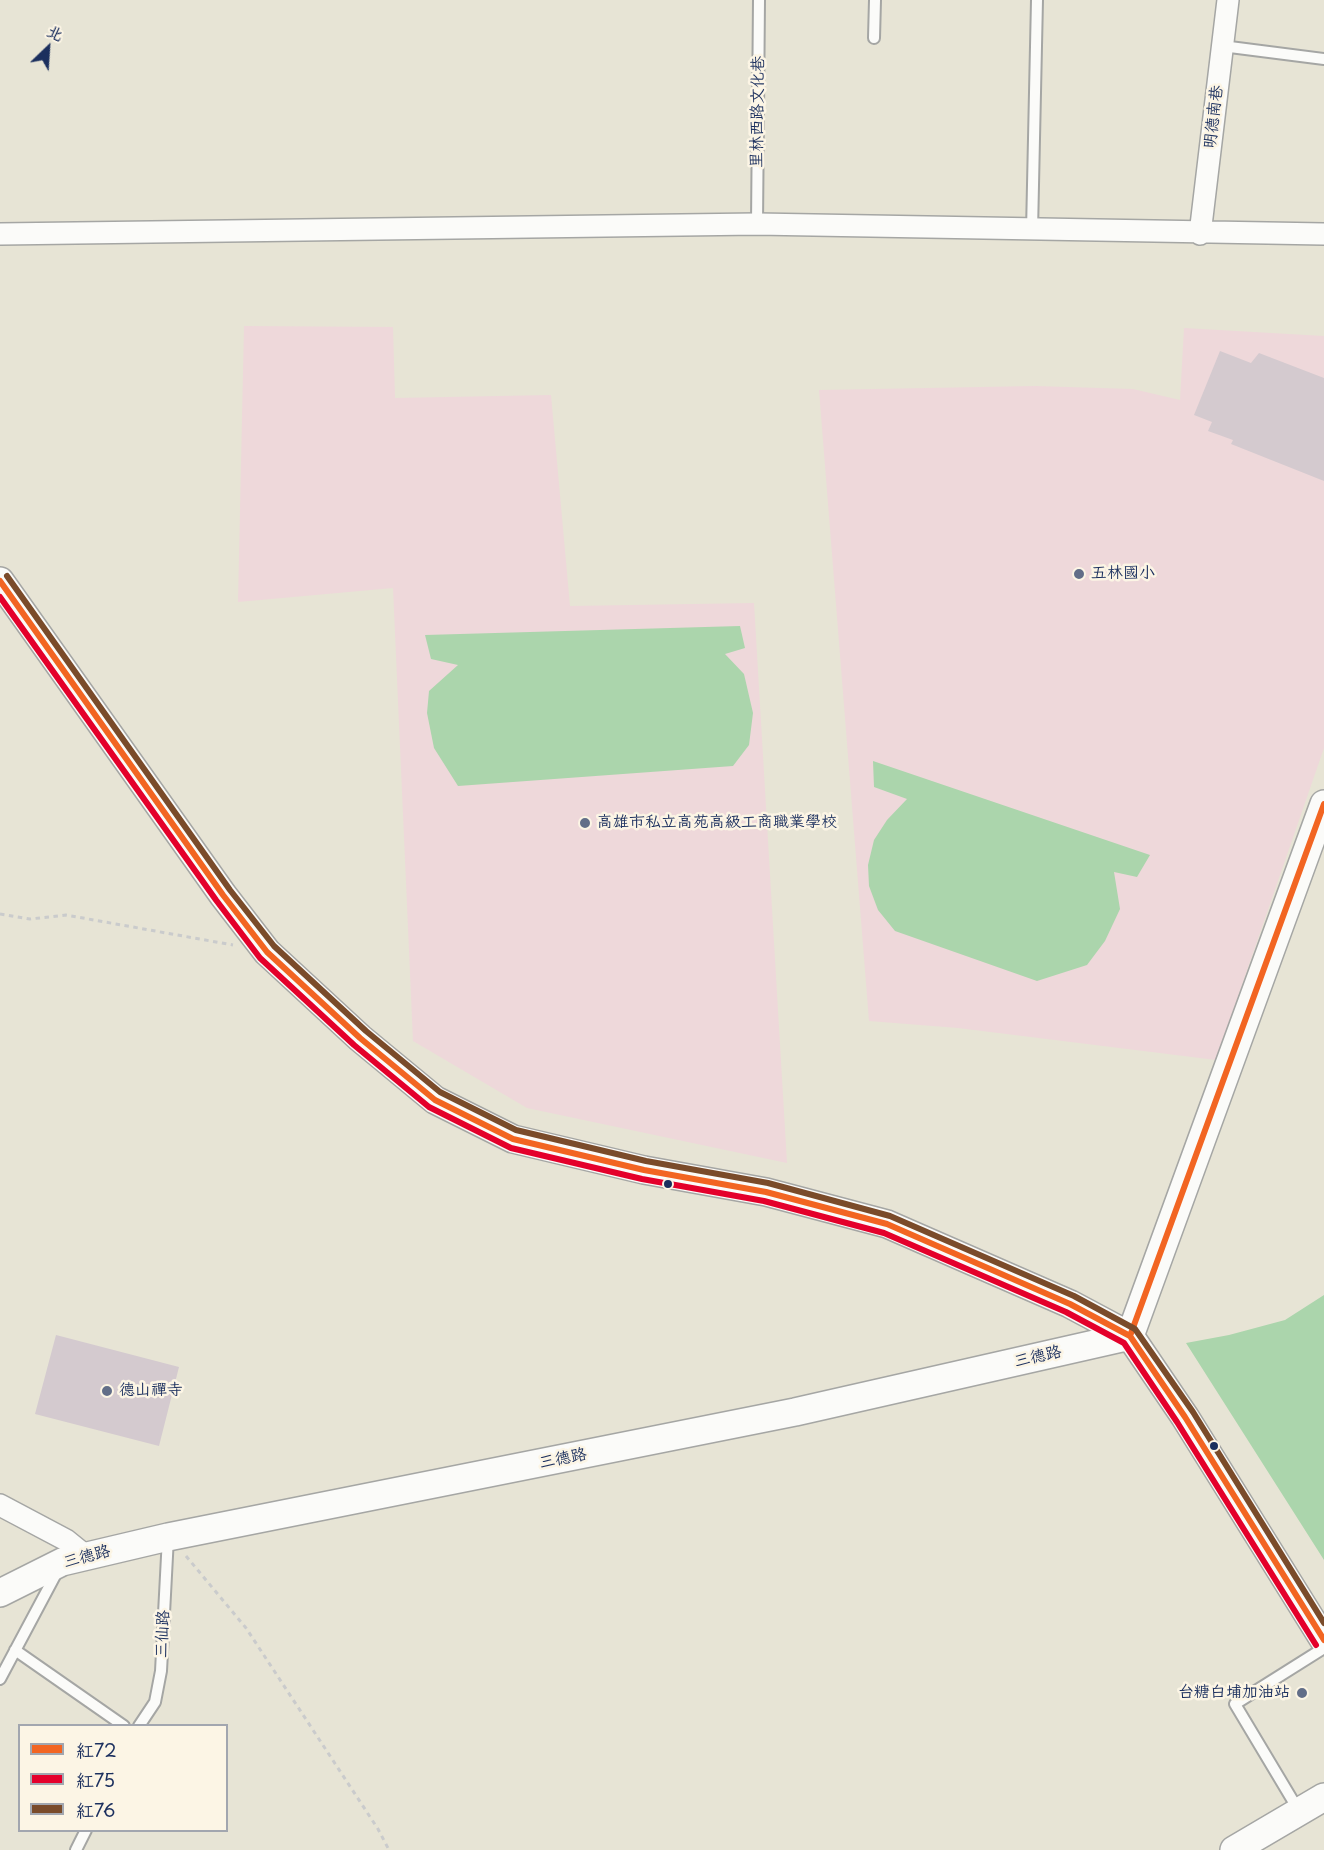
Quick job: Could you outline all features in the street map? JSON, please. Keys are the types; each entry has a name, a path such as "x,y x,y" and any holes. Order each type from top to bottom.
{"street":[{"name":"明德南巷","path":"1200,234 1228,0"},
{"path":"0,234 757,224 1200,234 1324,234"},
{"path":"0,581 223,896 267,952 360,1038 435,1100 513,1139 644,1170 766,1192 887,1224 1070,1304 1130,1336 1185,1417 1324,1640"},
{"path":"1130,1336 1324,804"},
{"name":"三德路","path":"0,1593 75,1559 168,1537 795,1412 1130,1336"},
{"path":"0,1505 66,1540 75,1559"},
{"path":"1234,1850 1324,1797"}],"lane":[{"name":"里林西路文化巷","path":"757,224 759,0"},
{"path":"874,38 875,0"},
{"path":"1032,231 1037,0"},
{"path":"1222,46 1324,59"},
{"name":"三仙路","path":"140,1724 155,1702 161,1671 168,1537"},
{"path":"0,1679 15,1650 75,1559"},
{"path":"1299,1811 1235,1704 1324,1648"},
{"path":"15,1650 123,1724"},
{"path":"76,1850 85,1832"}],"path":[{"path":"0,914 30,919 66,915 267,952"},
{"path":"168,1537 197,1567 246,1628 378,1828 389,1850"}],"shaded area":[{"name":"高雄市私立高苑高級工商職業學校","path":"244,326 393,327 395,398 551,395 570,606 754,603 787,1163 527,1108 413,1041 393,588 238,602"},
{"name":"五林國小","path":"1184,328 1324,336 1324,748 1216,1060 958,1028 869,1021 819,390 1035,386 1133,389 1180,400"}],"green space":[{"path":"740,626 745,648 725,654 744,674 753,713 749,745 733,766 458,786 434,748 427,713 429,691 458,665 431,659 425,635"},
{"path":"873,761 1150,855 1137,877 1114,872 1120,909 1105,941 1087,965 1037,981 895,931 878,910 869,886 868,865 874,840 887,820 907,799 874,787"},
{"path":"1324,1295 1324,1560 1186,1343 1229,1335 1285,1320"}],"building":[{"path":"1220,351 1251,363 1259,353 1324,378 1324,481 1231,444 1233,440 1208,431 1212,422 1194,415"},
{"name":"德山禪寺","path":"56,1335 179,1367 159,1446 35,1414"}],"transit line":[{"name":"紅76","path":"7,576 230,890 274,946 366,1031 440,1092 516,1130 646,1161 768,1183 890,1216 1074,1296 1135,1329 1193,1412 1324,1623"},
{"name":"紅72","path":"0,581 223,895 267,952 360,1038 435,1100 513,1139 644,1170 766,1192 887,1224 1070,1304 1130,1336 1185,1417 1324,1640"},
{"name":"紅75","path":"0,597 216,900 260,958 354,1045 429,1107 511,1148 642,1179 764,1201 884,1233 1066,1312 1124,1343 1177,1422 1316,1645"},
{"name":"紅72","path":"1130,1336 1324,804"}],"place":[{"name":"五林國小","path":"1079,574"},
{"name":"高雄市私立高苑高級工商職業學校","path":"585,823"},
{"name":"德山禪寺","path":"107,1391"},
{"name":"台糖白埔加油站","path":"1302,1693"}]}
